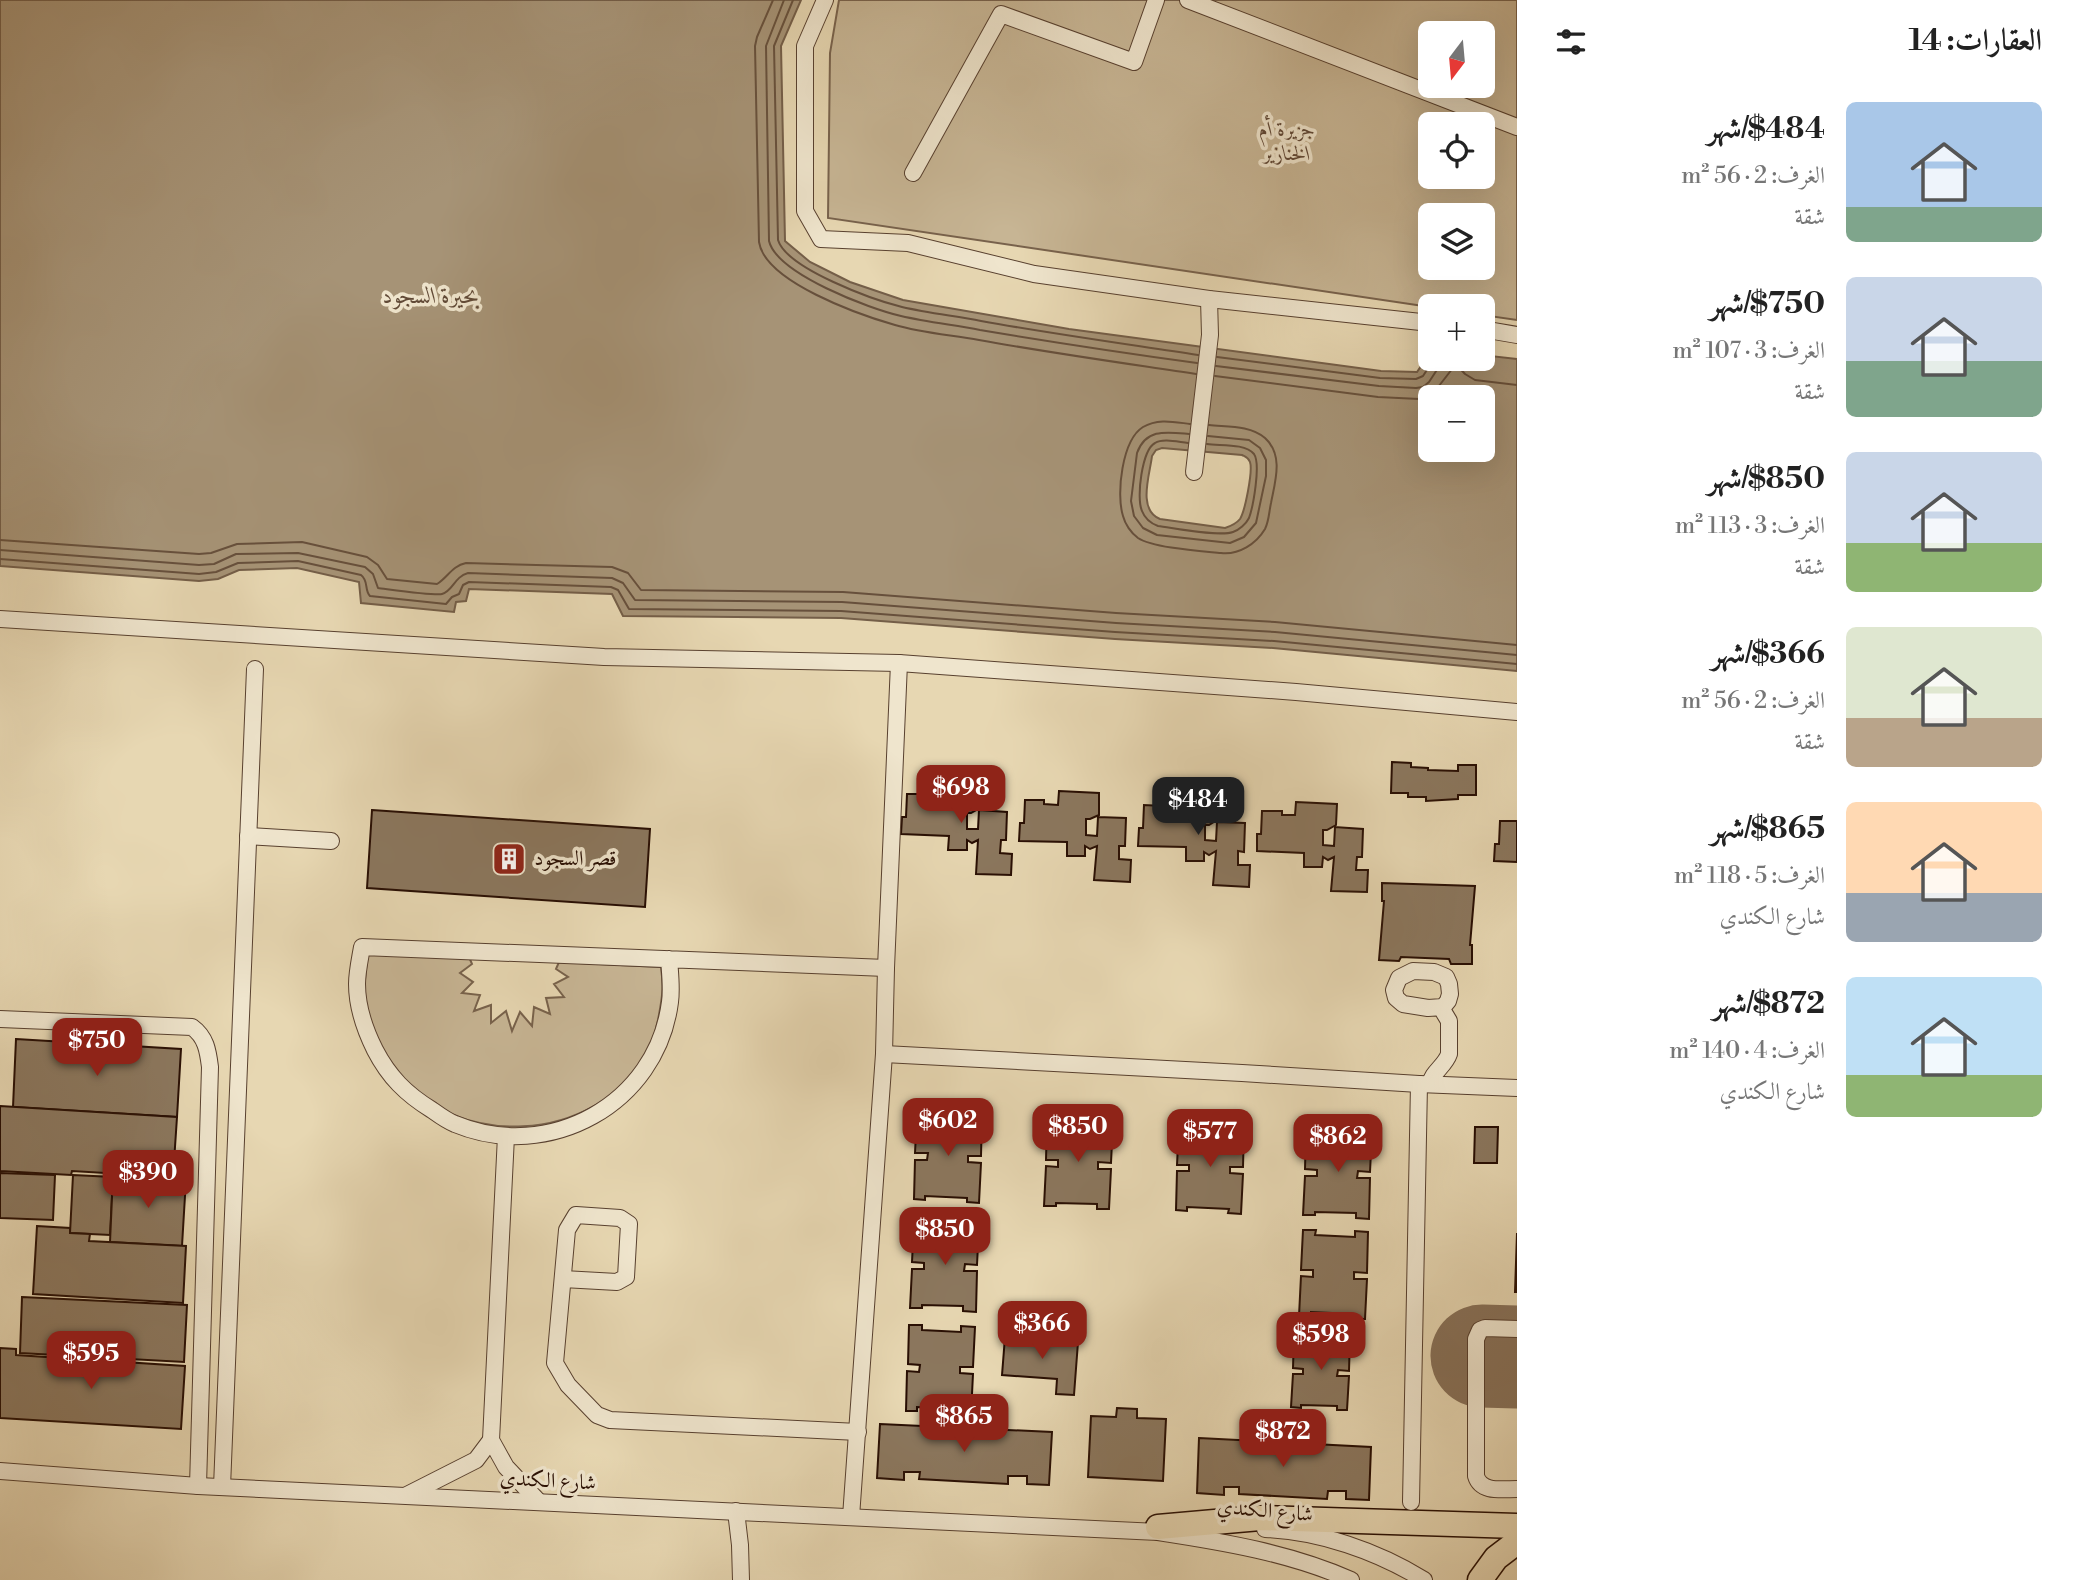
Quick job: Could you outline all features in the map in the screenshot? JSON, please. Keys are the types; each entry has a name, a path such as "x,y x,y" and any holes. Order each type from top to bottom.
{"highway":[{"path":"1158,1527 1260,1517 1517,1526"},
{"path":"1480,1580 1496,1558 1517,1542"}],"street":[{"path":"825,0 805,46 805,211 821,239 908,243 1034,274 1209,299 1418,322"},
{"path":"913,173 1001,14 1134,62 1156,0"},
{"path":"1188,0 1517,127"},
{"path":"1194,472 1210,335 1209,299"},
{"path":"1495,331 1517,335"},
{"path":"0,619 604,656 899,663 1296,692 1517,712"},
{"path":"852,1517 884,1054 899,663"},
{"path":"222,1487 255,669"},
{"path":"248,836 331,841"},
{"path":"669,959 670,1001 660,1040 641,1074 620,1096 585,1122 556,1132 525,1137 489,1134 453,1124 416,1100 385,1070 365,1029 357,985 362,947 669,959 886,968"},
{"path":"1412,1502 1424,1084 1441,1068 1449,1054 1449,1021 1443,1007"},
{"path":"0,1019 192,1027 201,1033 205,1041 210,1067 198,1486"},
{"path":"884,1054 1517,1087"},
{"path":"506,1136 491,1440 506,1468 539,1502"},
{"path":"563,1279 617,1282 626,1277 629,1224 620,1218 576,1215 567,1230 555,1363 568,1385 597,1415 610,1420 858,1432"},
{"path":"1517,1329 1485,1328 1480,1330 1476,1339 1476,1476 1483,1487 1517,1489"},
{"path":"405,1496 476,1460 491,1440"},
{"name":"شارع الكندي","path":"0,1471 198,1486 1158,1532 1222,1541 1284,1556 1351,1580"},
{"path":"736,1511 741,1580"},
{"name":"شارع الكندي","path":"1094,1528 1220,1526 1275,1529 1325,1538 1369,1552 1423,1580"}],"green space":[{"name":"جزيرة أم الخنازير","path":"839,0 1517,0 1517,320 1495,317 1495,294 1418,294 1418,305 828,218 830,53"},
{"path":"368,952 469,957 472,964 460,973 473,982 462,993 480,995 474,1011 491,1005 491,1023 506,1011 512,1031 520,1012 532,1026 534,1007 550,1014 546,998 564,997 554,984 568,977 556,969 559,962 661,967 661,1000 653,1039 642,1065 624,1086 594,1106 559,1120 523,1126 487,1124 452,1114 421,1097 395,1073 376,1042 365,1005"}],"water":[{"name":"بحيرة السجود","path":"0,0 801,0 781,46 785,241 810,262 850,282 903,300 1069,329 1381,371 1495,371 1495,356 1517,359 1517,671 1273,648 841,618 623,616 612,594 469,589 466,601 456,602 454,612 361,603 359,582 297,568 239,570 218,579 199,581 0,566","holes":["1162,448 1242,455 1248,458 1251,467 1242,515 1233,525 1225,528 1160,519 1149,508 1148,481 1152,456 1156,450"]}],"building":[{"path":"1392,762 1411,763 1411,767 1428,770 1458,771 1458,765 1476,765 1476,795 1458,795 1458,799 1426,801 1426,797 1391,793"},
{"path":"940,785 981,787 980,808 967,813 967,829 978,829 979,810 1007,812 1006,840 1001,840 1000,853 1012,854 1011,875 976,874 978,840 972,843 967,840 967,850 948,850 949,836 901,834 902,817 906,817 907,794 926,794 926,798 940,799"},
{"path":"1059,791 1099,793 1099,815 1086,819 1086,835 1097,836 1098,817 1126,818 1125,846 1119,846 1119,859 1131,860 1130,882 1094,880 1097,846 1090,849 1085,846 1085,856 1067,856 1067,842 1019,841 1020,823 1024,823 1025,800 1044,800 1044,804 1058,805"},
{"path":"1178,796 1218,798 1217,820 1205,825 1205,840 1216,841 1217,822 1245,823 1244,852 1238,851 1238,865 1250,865 1249,887 1213,885 1216,851 1209,855 1204,852 1204,861 1186,861 1186,847 1138,846 1139,828 1143,828 1144,805 1177,810"},
{"path":"1296,802 1337,804 1336,825 1323,830 1323,845 1334,846 1335,827 1363,829 1362,857 1357,857 1356,870 1368,870 1367,892 1331,891 1334,857 1328,860 1323,857 1322,867 1304,867 1304,853 1257,851 1257,834 1261,834 1262,811 1282,811 1282,815 1295,815"},
{"name":"قصر السجود","path":"372,810 650,829 645,907 367,888"},
{"path":"1500,821 1517,821 1517,862 1494,861 1495,844 1499,844"},
{"path":"1382,883 1475,886 1470,945 1472,964 1451,964 1449,959 1401,957 1399,961 1379,960 1384,901"},
{"path":"16,1039 181,1049 177,1117 13,1107"},
{"path":"0,1106 177,1117 173,1177 72,1171 71,1175 0,1171"},
{"path":"917,1113 930,1114 929,1118 969,1120 969,1115 982,1115 981,1156 968,1156 968,1162 981,1163 979,1203 967,1202 967,1198 925,1196 925,1200 914,1199 915,1160 927,1160 928,1153 915,1153"},
{"path":"1047,1120 1060,1120 1060,1125 1099,1127 1100,1121 1113,1122 1111,1163 1098,1162 1098,1169 1111,1169 1109,1209 1097,1209 1097,1204 1056,1203 1056,1206 1044,1206 1046,1166 1058,1167 1058,1160 1046,1160"},
{"path":"1179,1125 1192,1125 1191,1130 1231,1131 1231,1126 1244,1127 1243,1167 1230,1167 1230,1173 1243,1174 1241,1214 1228,1213 1229,1209 1187,1207 1187,1211 1176,1210 1177,1171 1189,1171 1189,1165 1177,1165"},
{"path":"1475,1127 1498,1127 1497,1163 1474,1163"},
{"path":"1306,1129 1319,1130 1319,1135 1359,1136 1359,1130 1372,1131 1370,1172 1358,1171 1357,1178 1370,1178 1369,1219 1356,1218 1356,1213 1315,1212 1315,1215 1303,1215 1305,1176 1317,1176 1317,1170 1305,1169"},
{"path":"0,1173 55,1175 53,1220 0,1218"},
{"path":"73,1175 113,1177 110,1235 70,1233"},
{"path":"113,1175 186,1179 182,1246 110,1242"},
{"path":"914,1222 926,1223 926,1227 966,1229 966,1223 979,1224 977,1265 965,1264 964,1271 977,1271 976,1312 963,1311 963,1306 922,1305 922,1308 910,1308 912,1269 924,1269 924,1263 912,1262"},
{"path":"37,1226 70,1228 70,1233 90,1234 89,1241 186,1246 183,1303 33,1294"},
{"path":"1303,1230 1316,1230 1315,1235 1355,1237 1355,1231 1368,1232 1367,1273 1354,1272 1354,1279 1367,1279 1365,1319 1353,1319 1353,1314 1311,1312 1311,1316 1299,1316 1301,1276 1313,1277 1313,1270 1301,1270"},
{"path":"1517,1233 1517,1292 1515,1292"},
{"path":"22,1297 187,1305 184,1362 20,1353"},
{"path":"909,1325 922,1325 922,1330 961,1332 961,1326 975,1327 973,1367 960,1367 960,1373 973,1374 971,1414 959,1414 959,1409 917,1407 917,1411 906,1411 907,1371 919,1372 920,1365 908,1364"},
{"path":"1294,1334 1305,1335 1305,1339 1339,1340 1339,1335 1350,1336 1349,1371 1338,1370 1337,1376 1349,1376 1347,1410 1337,1410 1337,1406 1291,1407 1293,1374 1303,1374 1303,1369 1293,1368"},
{"path":"1005,1337 1078,1342 1074,1395 1056,1394 1057,1379 1002,1375"},
{"path":"0,1348 16,1349 16,1355 185,1366 181,1429 0,1418"},
{"path":"1117,1408 1137,1409 1137,1418 1166,1419 1163,1481 1088,1477 1091,1416 1116,1417"},
{"path":"880,1424 1052,1432 1049,1485 1027,1484 1027,1476 1008,1476 1008,1484 919,1479 920,1472 904,1472 904,1480 877,1478"},
{"path":"1199,1438 1371,1447 1369,1500 1346,1499 1346,1491 1328,1491 1327,1499 1239,1494 1239,1487 1224,1487 1224,1495 1197,1493"}],"runway":[{"path":"1482,1356 1517,1357"}],"place":[{"name":"قصر السجود","path":"509,859"}]}
